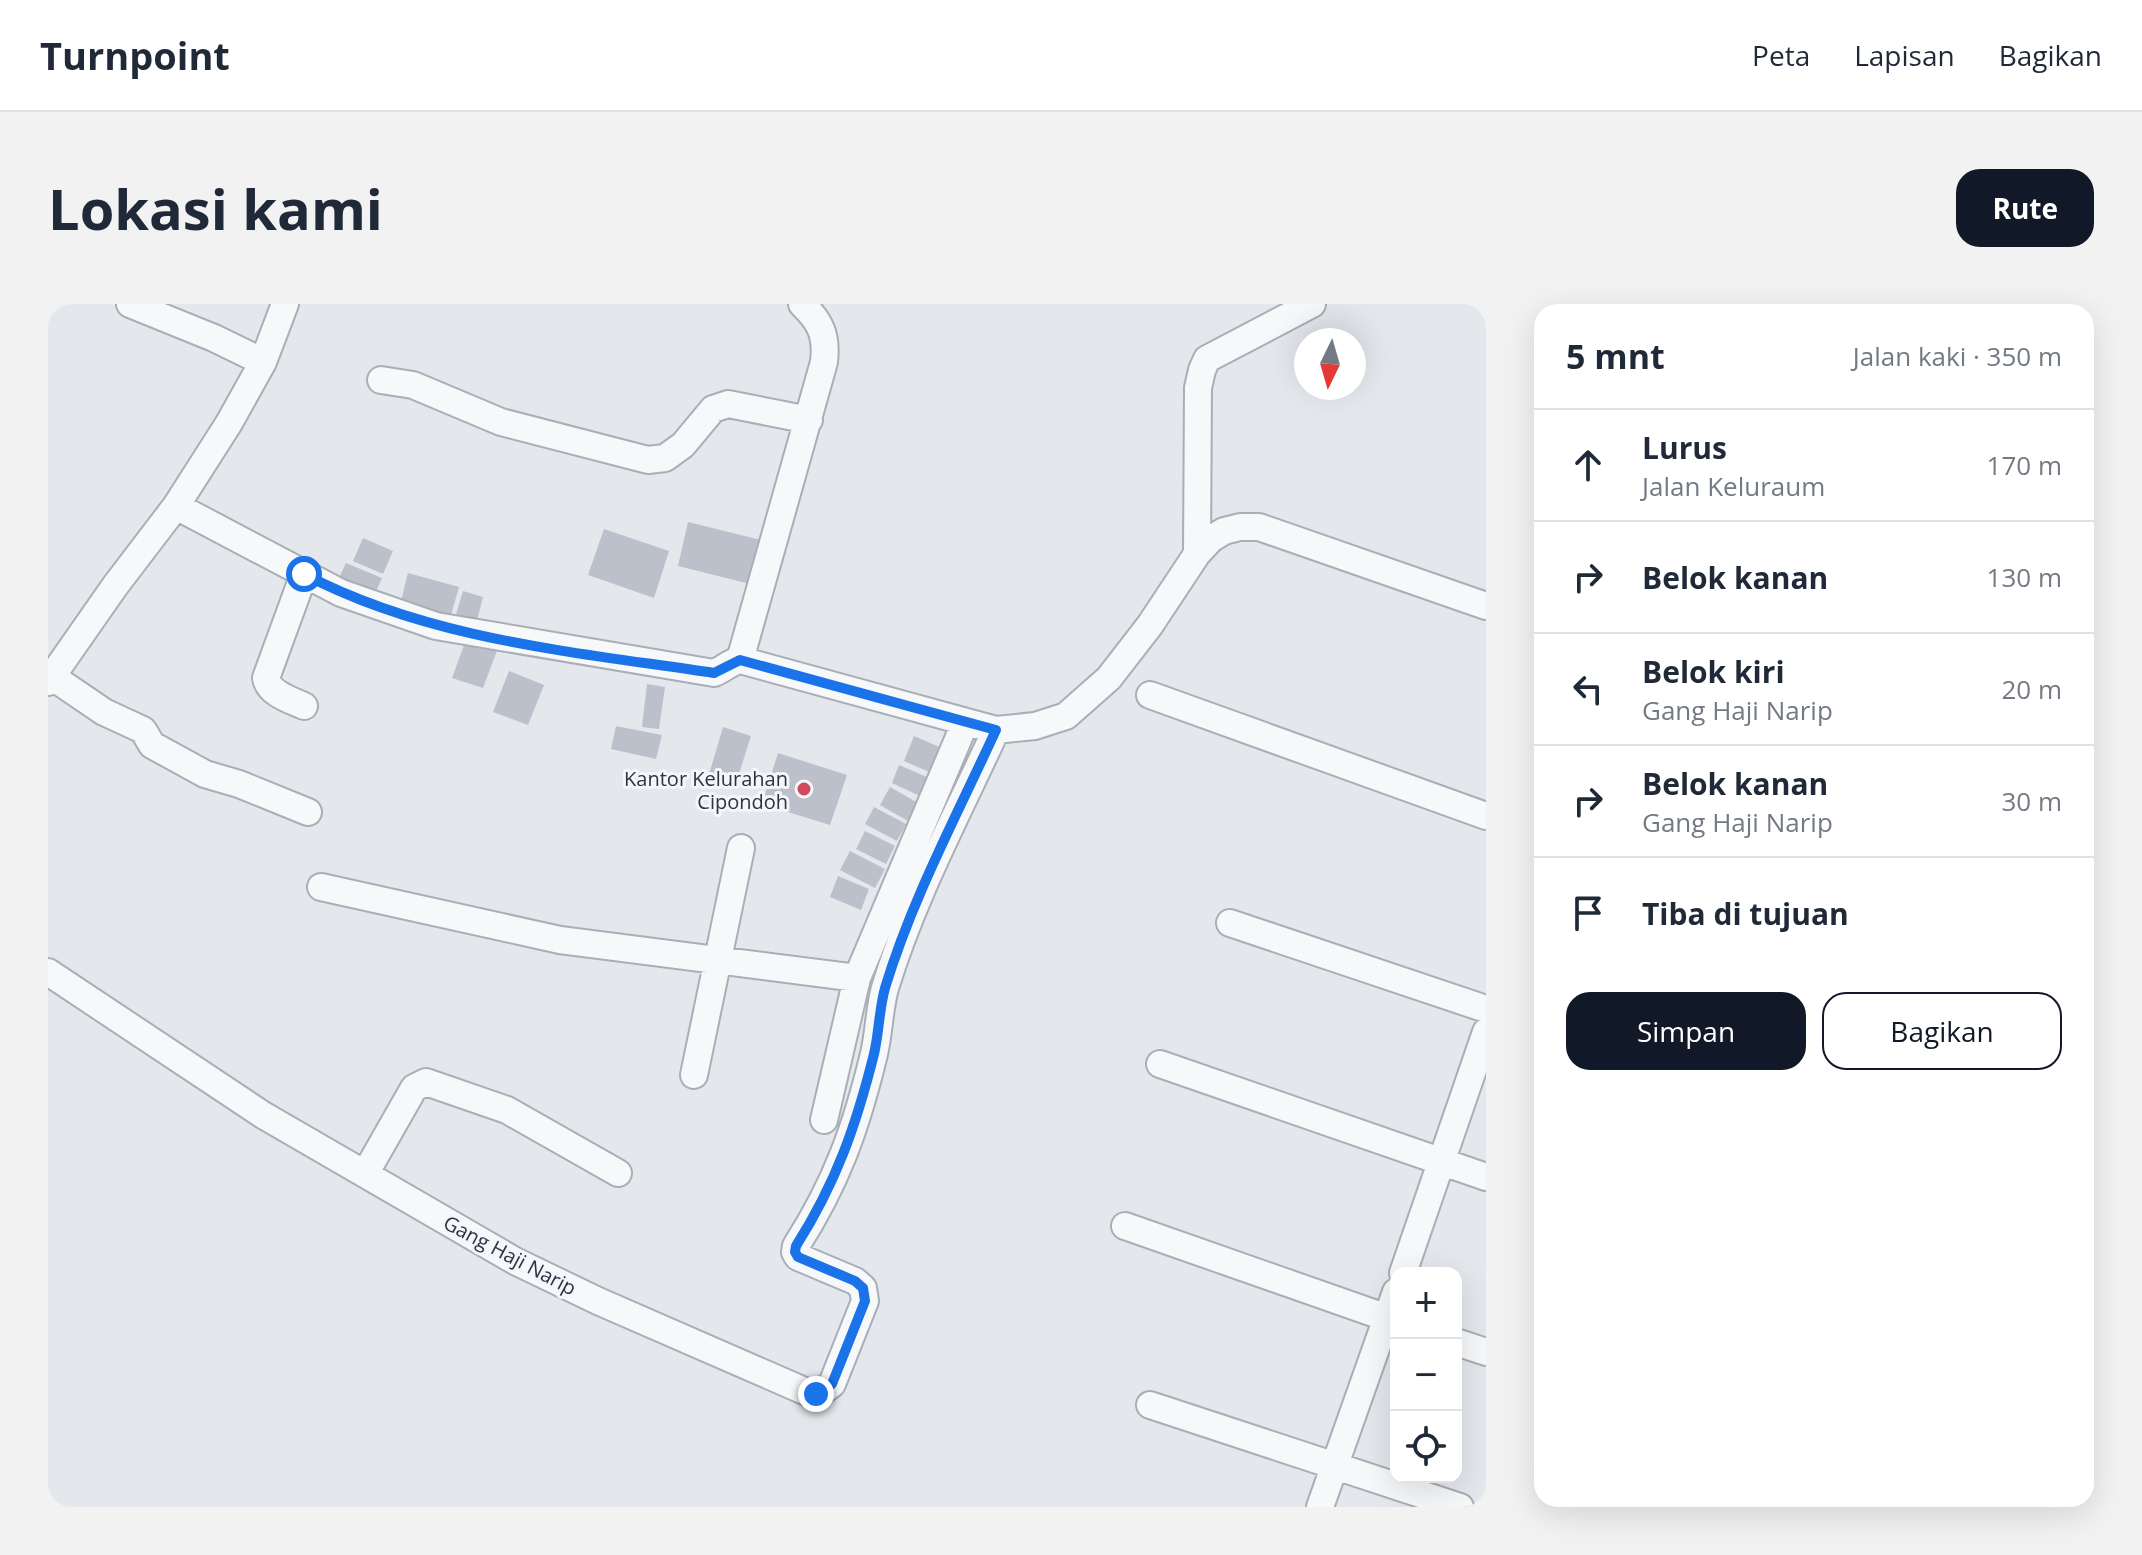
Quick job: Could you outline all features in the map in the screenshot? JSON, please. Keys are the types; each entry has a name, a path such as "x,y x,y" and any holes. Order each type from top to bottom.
{"street":[{"path":"130,304 214,338 263,362"},
{"path":"285,304 263,362 229,423 176,506 50,679 104,712 143,730 152,745 205,774 308,812"},
{"path":"740,660 824,362 826,339 821,325 802,304"},
{"path":"1197,554 1198,388 1207,359 1312,304"},
{"path":"381,380 413,385 501,422 648,460 665,458 683,445 713,409 728,404 809,420"},
{"path":"176,506 341,593 436,626 714,673 740,660 996,730 1035,726 1066,716 1109,678 1150,625 1197,554 1224,531 1259,527 1486,606"},
{"path":"304,574 266,678 267,685 276,692 304,706"},
{"path":"1150,695 1486,816"},
{"path":"824,1120 857,978 965,723"},
{"name":"Gang Haji Narip","path":"48,972 263,1115 515,1261 598,1301 816,1394 832,1384 865,1301 863,1288 855,1281 798,1257 796,1246 819,1210 843,1161 874,1051 884,992 905,928 996,730"},
{"path":"694,1075 741,848"},
{"path":"321,887 560,940 857,978"},
{"path":"1230,923 1486,1009"},
{"path":"1405,1267 1486,1032"},
{"path":"1160,1064 1486,1177"},
{"path":"365,1174 414,1088 426,1082 507,1110 618,1173"},
{"path":"1125,1226 1390,1320"},
{"path":"1320,1507 1333,1465 1390,1322"},
{"path":"1462,1344 1486,1352"},
{"path":"1150,1405 1460,1507"}],"building":[{"path":"688,522 765,541 754,585 678,566"},
{"path":"604,529 669,551 654,598 588,575"},
{"path":"363,538 393,551 383,574 353,561"},
{"path":"346,563 382,578 373,598 337,582"},
{"path":"408,573 459,587 451,615 401,601"},
{"path":"463,591 483,597 476,624 455,618"},
{"path":"467,637 498,648 483,688 452,678"},
{"path":"509,671 544,685 528,725 493,712"},
{"path":"647,684 665,687 659,729 642,727"},
{"path":"616,726 662,735 656,759 611,749"},
{"path":"723,727 751,736 735,786 708,778"},
{"path":"914,736 944,749 934,774 904,761"},
{"name":"Kantor Kelurahan Cipondoh","path":"778,753 847,775 830,825 762,804"},
{"path":"899,765 929,778 920,796 892,783"},
{"path":"890,787 918,803 908,821 880,805"},
{"path":"874,807 906,824 897,841 865,824"},
{"path":"865,831 895,846 886,864 856,849"},
{"path":"850,851 885,869 875,888 840,870"},
{"path":"838,876 869,889 861,910 830,897"}],"place":[{"name":"Kantor Kelurahan Cipondoh","path":"804,789"}],"route":[{"path":"304,574 341,593 436,626 714,673 740,660 996,730 905,928 884,992 874,1051 843,1161 819,1210 796,1246 798,1257 855,1281 863,1288 865,1301 832,1384 816,1394"}]}
